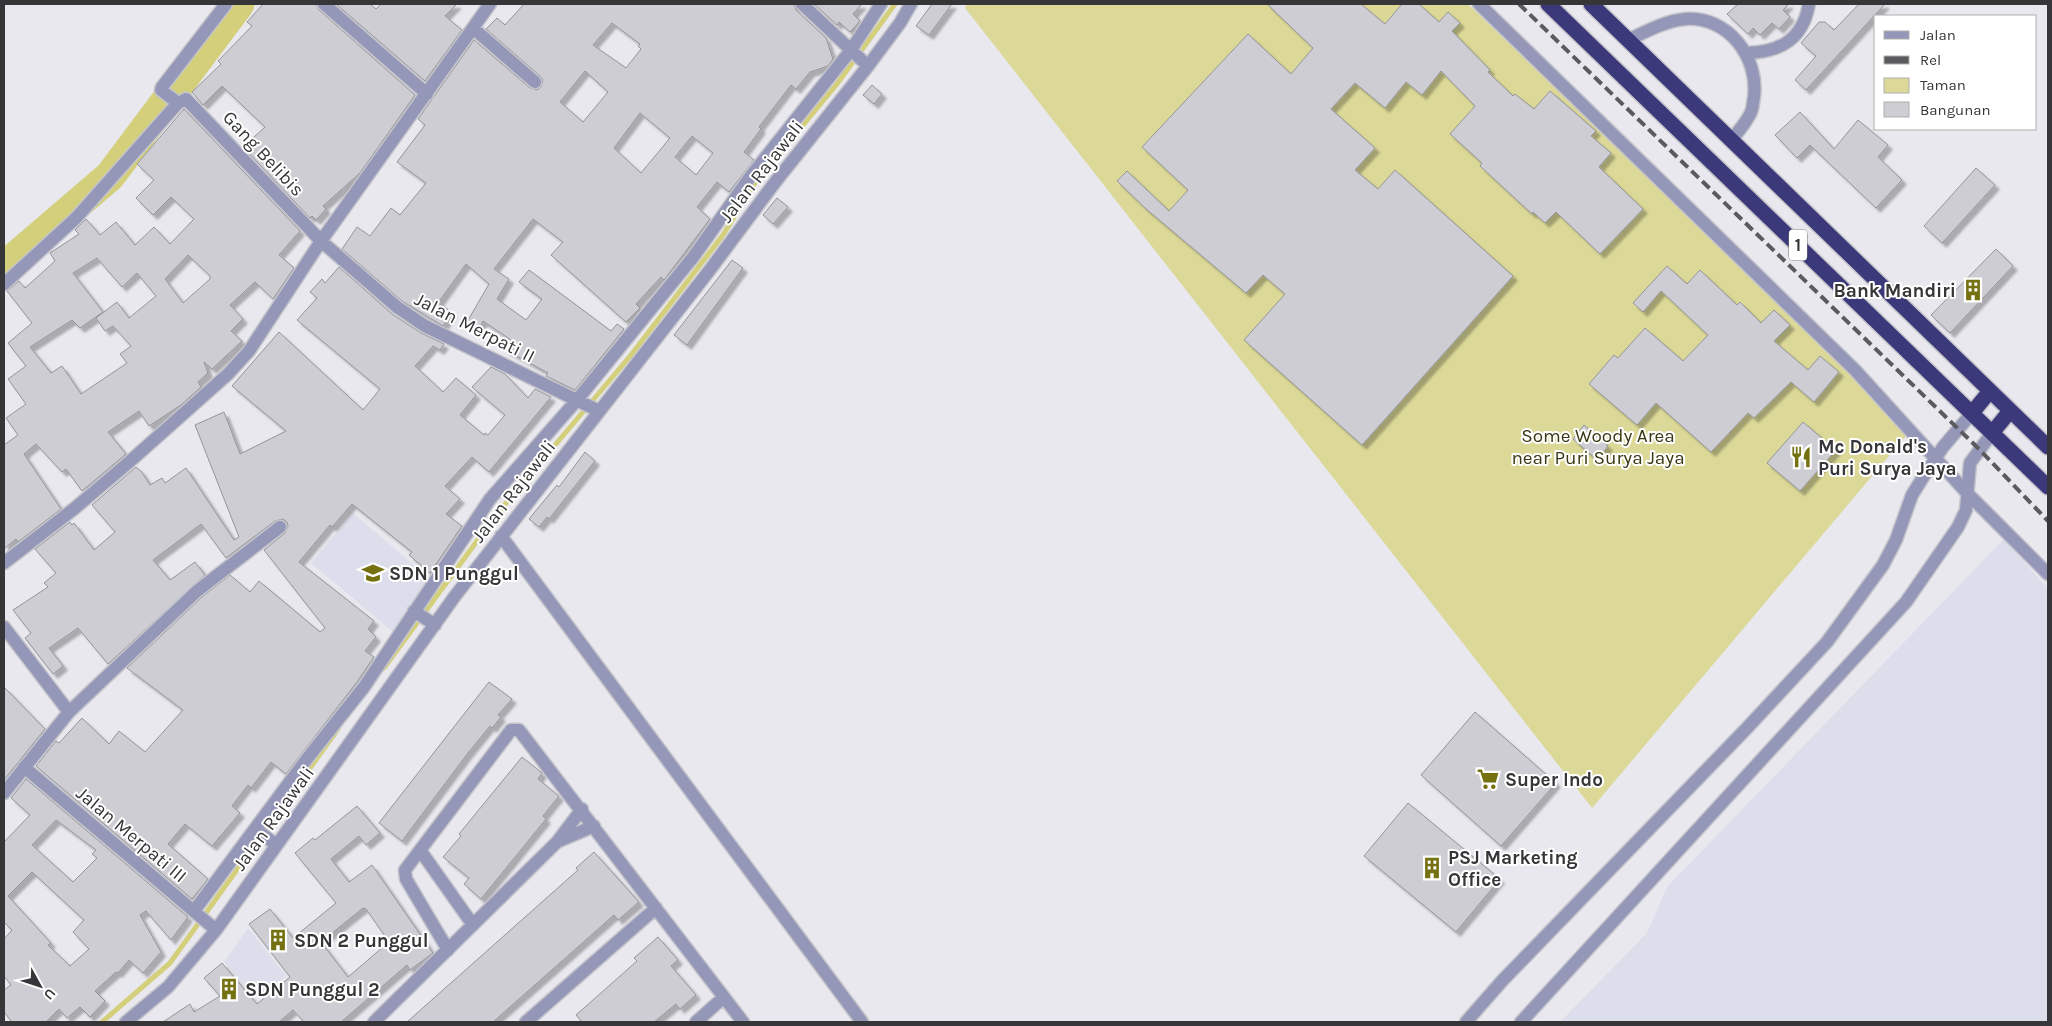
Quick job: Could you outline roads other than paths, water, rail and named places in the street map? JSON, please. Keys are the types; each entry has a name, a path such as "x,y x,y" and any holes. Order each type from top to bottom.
{"highway":[{"name":"1","path":"1548,4 2048,487"},
{"name":"1","path":"1591,4 2048,447"},
{"path":"1972,413 1990,391"},
{"path":"1992,433 2010,411"}],"street":[{"path":"4,284 76,218 172,100 161,90 162,87 226,4"},
{"path":"324,4 427,94"},
{"path":"4,563 82,502 228,374 262,333 321,241 490,4"},
{"path":"802,4 867,65"},
{"path":"196,912 258,830 306,760 364,687 490,499 579,401 694,256 750,178 852,52 881,4"},
{"name":"Jalan Rajawali","path":"126,1022 168,988 432,623 501,536 596,409 900,23 911,4"},
{"path":"1479,4 1848,363 1967,494 2048,574"},
{"path":"1747,54 1767,52 1788,42 1803,26 1808,4"},
{"path":"1628,40 1670,21 1687,19 1705,21 1722,28 1736,39 1747,54 1756,82 1752,111 1732,140"},
{"path":"473,28 535,82"},
{"name":"Gang Belibis","path":"172,100 189,100 321,241"},
{"name":"Jalan Merpati II","path":"321,241 397,307 425,326 596,409"},
{"path":"1466,1022 1502,981 1720,756 1826,642 1883,565 1896,540 1912,495 1936,458 1972,413"},
{"path":"1521,1022 1906,602 1958,527 1966,510 1970,463 1992,433"},
{"path":"4,793 69,712 198,591 280,527"},
{"path":"501,536 862,1022"},
{"path":"416,612 432,623"},
{"path":"4,627 69,712"},
{"path":"448,950 405,876 405,870 515,729 522,732 743,1022"},
{"name":"Jalan Merpati III","path":"24,767 211,926"},
{"path":"374,1022 557,842 582,810"},
{"path":"557,842 594,826"},
{"path":"258,830 274,843"},
{"path":"420,850 473,925"},
{"path":"526,1022 656,908"},
{"path":"696,1022 724,997"}],"waterway":[{"path":"4,267 110,176 239,4"},
{"path":"384,668 496,515 631,355 723,235 755,183 837,84 895,4"},
{"path":"102,1022 170,963 338,729"}],"railway":[{"path":"1519,4 1979,449 2048,521"}],"place":[{"name":"Bank Mandiri","path":"1973,290"},
{"name":"Mc Donald's Puri Surya Jaya","path":"1801,457"},
{"name":"SDN 1 Punggul","path":"373,573"},
{"name":"Super Indo","path":"1488,779"},
{"name":"PSJ Marketing Office","path":"1432,868"},
{"name":"SDN 2 Punggul","path":"278,940"},
{"name":"SDN Punggul 2","path":"229,989"}],"park label":[{"name":"Some Woody Area near Puri Surya Jaya","path":"1598,446"}]}
